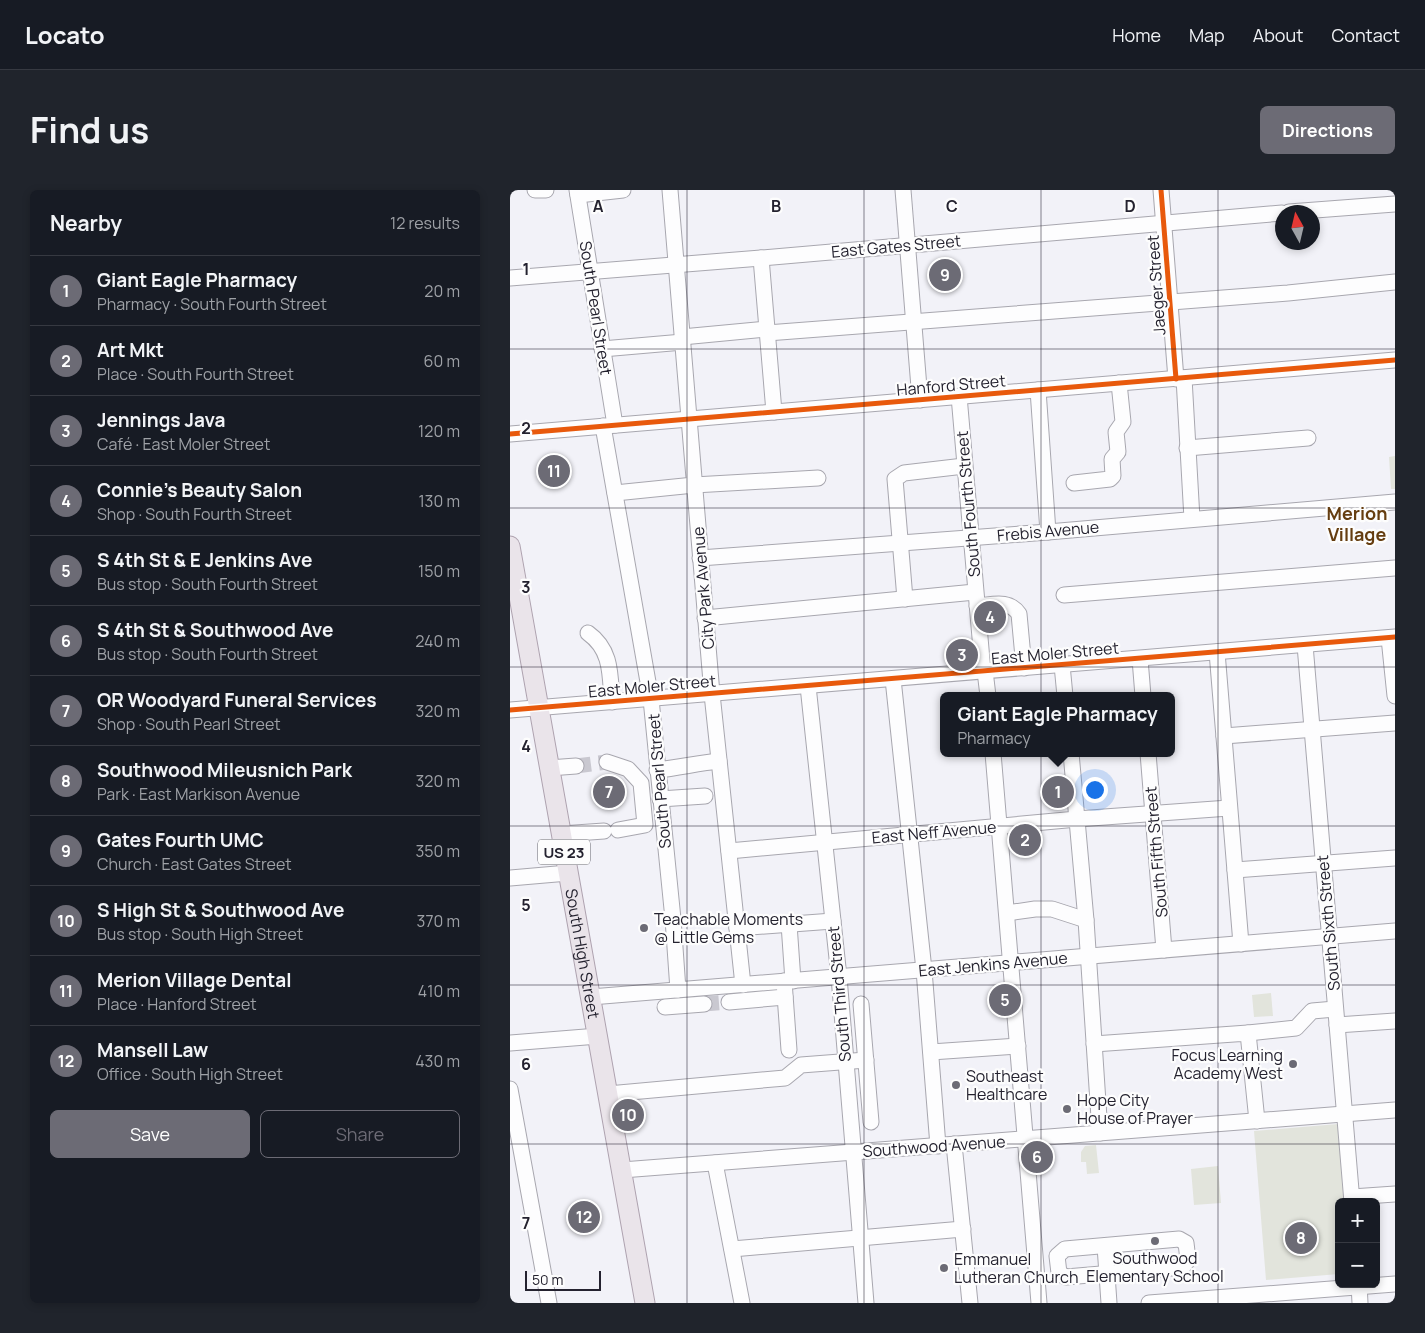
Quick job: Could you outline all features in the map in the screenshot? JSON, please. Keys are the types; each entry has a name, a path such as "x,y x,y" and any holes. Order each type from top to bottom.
{"main road":[{"name":"South High Street","path":"510,546 645,1303"}],"street":[{"path":"535,190 546,190"},
{"path":"577,192 623,190"},
{"name":"City Park Avenue","path":"670,190 705,618 743,985"},
{"path":"903,190 920,400"},
{"name":"Jaeger Street","path":"1161,190 1170,301 1187,448 1192,519"},
{"name":"South Pearl Street","path":"577,192 602,349 615,493 651,699 673,919 678,990"},
{"path":"1320,210 1395,204"},
{"name":"East Gates Street","path":"510,278 1275,214"},
{"path":"761,258 774,412"},
{"path":"602,349 767,331 913,323 1288,293 1395,282"},
{"name":"Hanford Street","path":"510,434 1395,360"},
{"path":"1074,483 1110,479 1112,476 1112,459 1118,452 1116,432 1123,422 1119,383"},
{"path":"1038,390 1048,532"},
{"name":"South Fourth Street","path":"959,396 970,538 987,692"},
{"path":"1187,448 1308,438"},
{"path":"905,599 896,479 904,473 964,466"},
{"path":"615,493 694,485 818,478"},
{"name":"Frebis Avenue","path":"700,558 1048,532 1395,502"},
{"path":"1064,595 1395,568"},
{"path":"705,618 905,599 976,599 1005,604 1017,611 1019,614 1024,668"},
{"path":"588,633 598,639 604,650 608,662 612,702"},
{"path":"1392,637 1395,696"},
{"name":"East Moler Street","path":"510,710 1392,637"},
{"name":"South Sixth Street","path":"1305,645 1352,1198"},
{"path":"1217,652 1240,944"},
{"path":"1140,659 1143,692"},
{"path":"1062,665 1065,692"},
{"path":"893,679 924,970 938,1146"},
{"name":"South Third Street","path":"808,686 833,921 866,1303"},
{"path":"1224,736 1395,724"},
{"path":"993,757 1040,1303"},
{"path":"1071,757 1086,920 1100,1133"},
{"name":"South Fifth Street","path":"1148,757 1164,950"},
{"path":"657,770 676,769 705,762 719,761"},
{"path":"561,834 611,831 645,825 640,783 628,769 607,762"},
{"path":"550,768 576,766"},
{"path":"660,800 705,796"},
{"name":"East Neff Avenue","path":"729,851 1077,819 1230,808"},
{"path":"1235,870 1395,858"},
{"path":"510,878 568,873"},
{"path":"1007,913 1034,909 1052,909 1070,913 1086,920"},
{"path":"737,928 833,921"},
{"path":"789,924 788,981 785,997 789,1050"},
{"name":"East Jenkins Avenue","path":"591,997 1395,931"},
{"path":"729,1002 785,997"},
{"path":"665,1007 704,1004"},
{"path":"860,1004 871,1122"},
{"path":"1094,1044 1296,1028 1312,1011 1335,1009"},
{"path":"1337,1025 1395,1021"},
{"path":"1248,1033 1257,1120"},
{"path":"510,1043 598,1036"},
{"path":"931,1052 1018,1046"},
{"path":"608,1094 785,1078 801,1065 866,1060"},
{"path":"511,1098 516,1162 549,1303"},
{"name":"Southwood Avenue","path":"622,1170 1395,1110"},
{"path":"954,1144 970,1303"},
{"path":"715,1163 742,1303"},
{"path":"1366,1198 1395,1194"},
{"path":"732,1249 963,1230"},
{"path":"1179,1239 1186,1243 1188,1260 1183,1267 1107,1273 1066,1277 1059,1273 1056,1256 1065,1249 1179,1239"},
{"path":"1105,1246 1109,1303"},
{"path":"1380,1284 1395,1284"},
{"path":"1149,1303 1335,1287"},
{"path":"1359,1288 1360,1303"}],"shaded area":[{"path":"1395,456 1395,489 1391,489 1389,457"},
{"path":"1271,993 1273,1016 1254,1017 1252,995"},
{"path":"1338,1124 1345,1198 1335,1198 1335,1274 1266,1280 1254,1131"},
{"path":"1096,1145 1099,1173 1087,1174 1086,1162 1081,1162 1081,1152 1085,1146"},
{"path":"1218,1166 1221,1203 1194,1205 1191,1169"}],"tunnel":[{"path":"576,766 607,762"},
{"path":"704,1004 729,1002"}],"cycle path":[{"path":"1161,190 1176,379"},
{"path":"510,434 1395,360"},
{"path":"510,710 1395,637"}],"place":[{"name":"Gates Fourth UMC","path":"945,275"},
{"name":"Merion Village Dental","path":"554,471"},
{"name":"Connie's Beauty Salon","path":"990,617"},
{"name":"Jennings Java","path":"962,655"},
{"name":"OR Woodyard Funeral Services","path":"609,792"},
{"name":"Giant Eagle Pharmacy","path":"1058,792"},
{"name":"Art Mkt","path":"1025,840"},
{"name":"Teachable Moments @ Little Gems","path":"644,928"},
{"name":"S 4th St & E Jenkins Ave","path":"1005,1000"},
{"name":"Focus Learning Academy West","path":"1293,1064"},
{"name":"Southeast Healthcare","path":"956,1085"},
{"name":"Hope City House of Prayer","path":"1067,1109"},
{"name":"S High St & Southwood Ave","path":"628,1115"},
{"name":"S 4th St & Southwood Ave","path":"1037,1157"},
{"name":"Mansell Law","path":"584,1217"},
{"name":"Southwood Mileusnich Park","path":"1301,1238"},
{"name":"Southwood Elementary School","path":"1155,1241"},
{"name":"Emmanuel Lutheran Church","path":"944,1268"}],"district":[{"name":"Merion Village","path":"1357,523"}]}
